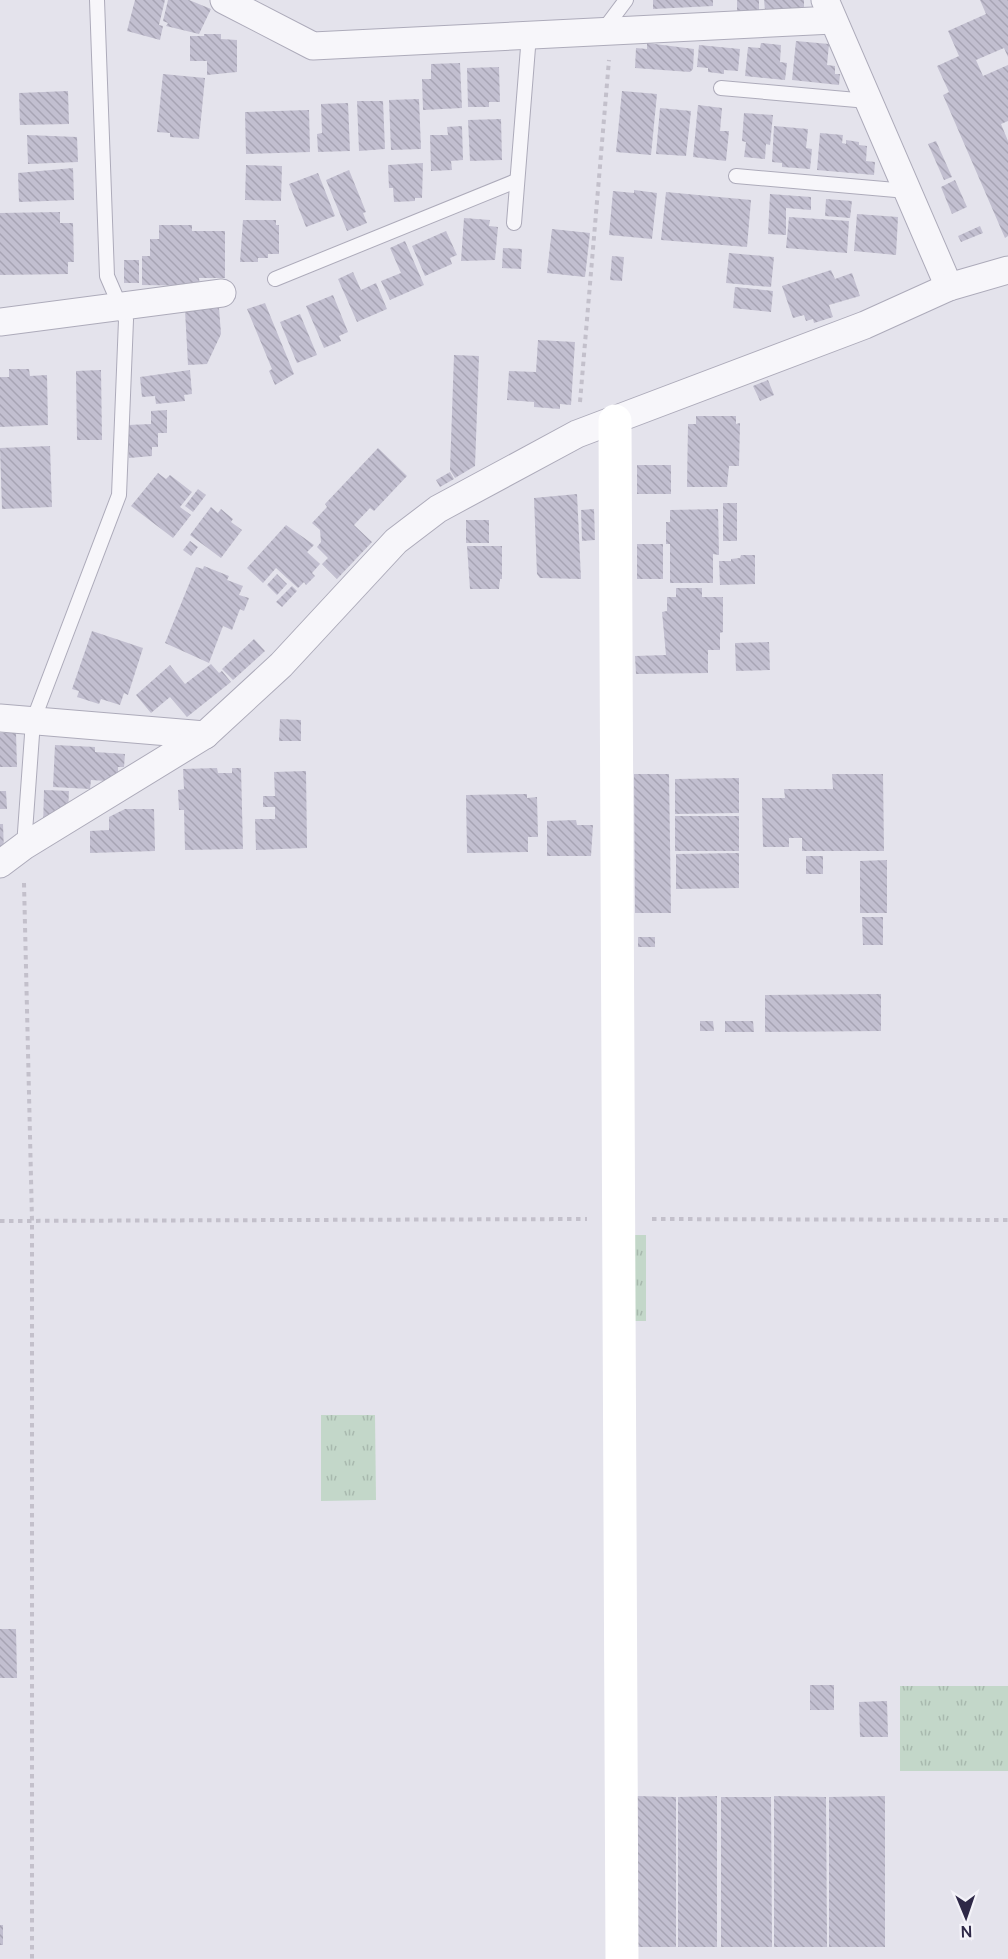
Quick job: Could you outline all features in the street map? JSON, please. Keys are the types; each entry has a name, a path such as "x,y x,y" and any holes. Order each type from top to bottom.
{"street":[{"path":"224,0 313,46 606,33 829,10 949,287"},
{"path":"0,864 24,846 205,735 281,665 396,541 438,509 577,434 865,325 949,287 1008,270"},
{"path":"0,322 222,292"},
{"path":"615,421 622,1959"},
{"path":"0,718 205,735"}],"lane":[{"path":"24,846 33,721 119,495 126,320 107,276 97,0"},
{"path":"606,33 626,0"},
{"path":"514,223 529,35"},
{"path":"721,88 868,101"},
{"path":"736,176 907,191"},
{"path":"275,279 516,181"}],"path":[{"path":"577,434 606,33"},
{"path":"24,846 32,1220 32,1959"},
{"path":"0,1221 618,1218 1008,1220"}],"green space":[{"path":"635,1235 646,1235 646,1321 635,1321"},
{"path":"321,1415 375,1415 376,1500 321,1501"},
{"path":"900,1686 1008,1686 1008,1771 900,1771"}],"building":[{"path":"135,0 165,0 159,25 163,26 160,40 127,31"},
{"path":"168,0 189,0 211,9 199,34 166,26 168,23 163,21"},
{"path":"653,0 713,0 713,6 653,9"},
{"path":"737,0 759,0 759,11 737,12"},
{"path":"764,0 804,0 804,8 765,10"},
{"path":"980,0 1008,0 1008,57 1004,48 976,60 983,76 1008,65 1008,121 1001,124 1008,141 1008,236 1005,238 943,95 949,92 937,66 959,56 948,31 986,14"},
{"path":"204,34 221,34 221,39 237,40 237,72 207,75 207,61 190,61 190,36 204,36"},
{"path":"796,41 829,44 827,65 835,66 835,74 840,74 839,85 792,80"},
{"path":"647,43 694,49 693,69 690,72 635,68 636,48 647,49"},
{"path":"761,43 781,45 780,62 787,63 785,80 745,76 748,47 760,48"},
{"path":"699,45 740,49 738,71 724,70 724,74 708,72 708,68 697,67"},
{"path":"460,63 462,108 423,110 422,79 431,79 431,64"},
{"path":"499,67 500,102 489,102 489,107 468,107 467,68"},
{"path":"163,74 205,78 199,139 170,137 170,133 157,132"},
{"path":"68,91 69,124 20,125 19,93"},
{"path":"622,91 657,94 651,155 616,152"},
{"path":"419,99 421,149 391,150 389,100"},
{"path":"357,101 383,101 385,149 359,151"},
{"path":"348,103 350,151 318,152 317,134 322,133 321,104"},
{"path":"698,105 722,108 720,131 729,131 726,161 693,157"},
{"path":"660,108 691,111 686,156 656,154"},
{"path":"309,110 310,152 246,154 245,112"},
{"path":"744,113 773,115 770,145 766,144 765,159 744,157 746,142 742,141"},
{"path":"501,119 502,160 470,161 468,120"},
{"path":"462,126 463,160 451,161 452,170 431,171 430,135 448,135 447,127"},
{"path":"774,126 808,129 806,148 812,149 810,169 782,167 782,163 772,162"},
{"path":"820,133 843,135 842,143 846,144 846,140 867,146 866,161 875,162 874,175 817,170"},
{"path":"27,135 77,137 78,162 28,164"},
{"path":"936,141 952,177 944,180 928,144"},
{"path":"423,163 422,198 415,198 415,201 394,202 393,188 389,188 388,165"},
{"path":"246,165 282,166 281,201 245,200"},
{"path":"73,168 74,200 19,202 18,173"},
{"path":"349,170 366,212 363,213 367,223 347,231 326,180"},
{"path":"318,173 335,216 306,227 289,184"},
{"path":"955,180 967,207 952,214 941,187"},
{"path":"634,190 657,193 652,239 609,235 613,191 634,193"},
{"path":"666,192 751,200 747,247 661,240"},
{"path":"770,194 811,197 811,210 786,208 786,235 768,234"},
{"path":"826,199 852,201 850,218 825,216"},
{"path":"60,212 60,223 73,223 74,262 68,262 68,274 0,275 0,213"},
{"path":"857,214 898,217 896,255 854,251"},
{"path":"789,217 849,221 847,253 786,248"},
{"path":"464,218 490,220 489,226 498,227 495,260 461,261"},
{"path":"243,220 276,220 276,225 279,225 279,254 268,254 268,258 258,258 258,262 240,262"},
{"path":"159,225 192,225 192,231 225,231 225,278 199,278 200,286 142,285 142,256 150,256 150,239 159,239"},
{"path":"980,226 983,233 961,242 958,236"},
{"path":"552,229 590,233 585,277 547,273"},
{"path":"446,231 457,255 450,258 452,264 425,276 412,246"},
{"path":"405,241 424,285 390,300 381,281 401,273 390,248"},
{"path":"503,248 522,249 521,269 502,268"},
{"path":"729,253 774,257 771,287 726,283"},
{"path":"612,256 624,257 622,281 610,280"},
{"path":"124,260 139,260 139,283 124,283"},
{"path":"831,270 835,279 852,273 860,296 829,305 833,317 814,323 813,319 806,321 804,315 793,318 782,286"},
{"path":"353,272 361,290 376,283 387,309 357,322 338,279"},
{"path":"735,287 773,291 771,312 733,308"},
{"path":"333,295 348,332 339,336 341,341 324,348 306,306"},
{"path":"265,303 294,374 275,385 269,371 272,369 247,309"},
{"path":"219,308 221,334 207,364 188,365 185,310"},
{"path":"300,314 317,355 297,363 280,322"},
{"path":"538,340 575,342 571,405 560,404 560,409 534,407 534,402 507,400 509,371 536,372"},
{"path":"454,355 479,356 475,466 455,478 450,470"},
{"path":"9,369 29,369 30,376 47,375 48,425 0,427 0,377 9,377"},
{"path":"101,370 102,440 77,440 76,371"},
{"path":"190,370 192,394 184,395 185,401 156,404 155,396 142,397 140,377"},
{"path":"768,380 774,395 760,401 753,386"},
{"path":"167,410 167,433 158,433 158,447 152,447 152,456 129,458 128,425 151,424 151,411"},
{"path":"696,416 736,416 736,424 740,423 739,466 729,466 727,487 687,487 688,424 696,424"},
{"path":"50,446 52,507 2,509 0,448"},
{"path":"378,448 407,476 374,511 370,508 354,525 372,542 337,579 322,564 328,558 317,547 321,542 320,530 312,523 327,507 325,504"},
{"path":"637,465 671,465 671,494 637,494"},
{"path":"450,472 454,479 440,487 436,480"},
{"path":"158,473 166,479 170,475 192,492 180,507 191,515 173,538 131,506"},
{"path":"198,489 206,495 193,512 185,506"},
{"path":"577,494 581,579 540,578 537,574 534,498"},
{"path":"723,503 737,503 737,541 723,541"},
{"path":"211,507 218,513 221,509 233,519 231,522 242,530 221,558 190,535"},
{"path":"594,509 595,540 582,541 581,510"},
{"path":"718,509 719,555 713,554 713,583 670,583 670,544 666,544 666,522 670,522 670,510"},
{"path":"466,520 489,520 489,543 466,543"},
{"path":"286,525 314,545 307,552 320,564 312,573 315,576 306,585 304,582 298,588 276,568 263,583 247,568"},
{"path":"190,541 198,547 191,556 183,550"},
{"path":"637,544 663,544 663,579 637,579"},
{"path":"467,546 502,546 502,579 500,579 499,589 470,589"},
{"path":"741,555 755,555 755,584 720,585 719,561 731,561 731,559 740,558"},
{"path":"204,566 229,576 227,580 243,586 239,595 249,598 244,611 240,609 232,630 223,626 209,663 165,643 196,567 203,569"},
{"path":"277,574 287,584 277,595 267,585"},
{"path":"292,586 297,591 282,607 276,602"},
{"path":"676,588 702,588 702,597 723,597 723,632 720,633 720,650 708,650 708,673 636,674 635,656 666,655 662,612 667,611 667,597 676,597"},
{"path":"92,631 143,648 128,695 124,693 120,705 101,699 99,704 77,697 79,691 72,689"},
{"path":"254,639 265,651 233,680 222,669"},
{"path":"769,642 770,670 736,671 735,643"},
{"path":"211,664 219,673 222,671 231,682 187,717 170,697 151,713 136,695 170,665 185,684"},
{"path":"280,719 301,720 301,741 279,741"},
{"path":"0,733 16,733 17,767 0,767"},
{"path":"55,745 95,747 95,752 125,754 124,767 118,767 118,772 106,781 91,780 90,789 53,787"},
{"path":"217,768 218,773 232,773 232,768 241,768 243,849 185,850 184,810 179,810 178,790 184,789 183,769"},
{"path":"306,771 307,848 256,850 255,819 275,819 275,807 263,807 263,796 275,796 274,772"},
{"path":"634,774 669,774 671,913 635,913"},
{"path":"832,774 883,774 884,851 802,851 802,838 789,838 789,847 763,847 762,798 785,798 784,789 833,789"},
{"path":"739,778 739,813 675,814 675,779"},
{"path":"44,790 69,791 68,811 43,827"},
{"path":"0,791 6,791 7,809 0,809"},
{"path":"527,794 527,798 537,797 538,837 528,837 528,852 467,853 466,795"},
{"path":"125,809 154,809 155,851 90,853 90,831 109,830 109,817"},
{"path":"675,816 739,816 739,851 675,851"},
{"path":"576,820 577,825 593,825 591,856 547,856 547,821"},
{"path":"0,824 3,824 4,852 0,852"},
{"path":"739,853 739,888 676,889 676,854"},
{"path":"806,856 823,856 823,874 806,874"},
{"path":"887,860 887,913 860,913 860,861"},
{"path":"862,917 883,917 883,945 863,945"},
{"path":"638,937 655,937 655,947 638,947"},
{"path":"881,994 881,1031 765,1032 765,995"},
{"path":"700,1021 713,1021 714,1031 700,1031"},
{"path":"725,1021 753,1021 754,1032 725,1032"},
{"path":"0,1629 16,1629 17,1678 0,1678"},
{"path":"810,1685 834,1685 834,1710 810,1710"},
{"path":"887,1701 888,1737 860,1737 859,1702"},
{"path":"637,1796 676,1797 676,1947 638,1947"},
{"path":"717,1796 717,1947 678,1947 678,1797"},
{"path":"774,1796 826,1797 827,1947 774,1947"},
{"path":"885,1796 885,1947 829,1947 829,1797"},
{"path":"721,1797 771,1797 772,1947 721,1947"},
{"path":"0,1925 3,1925 3,1945 0,1945"}]}
